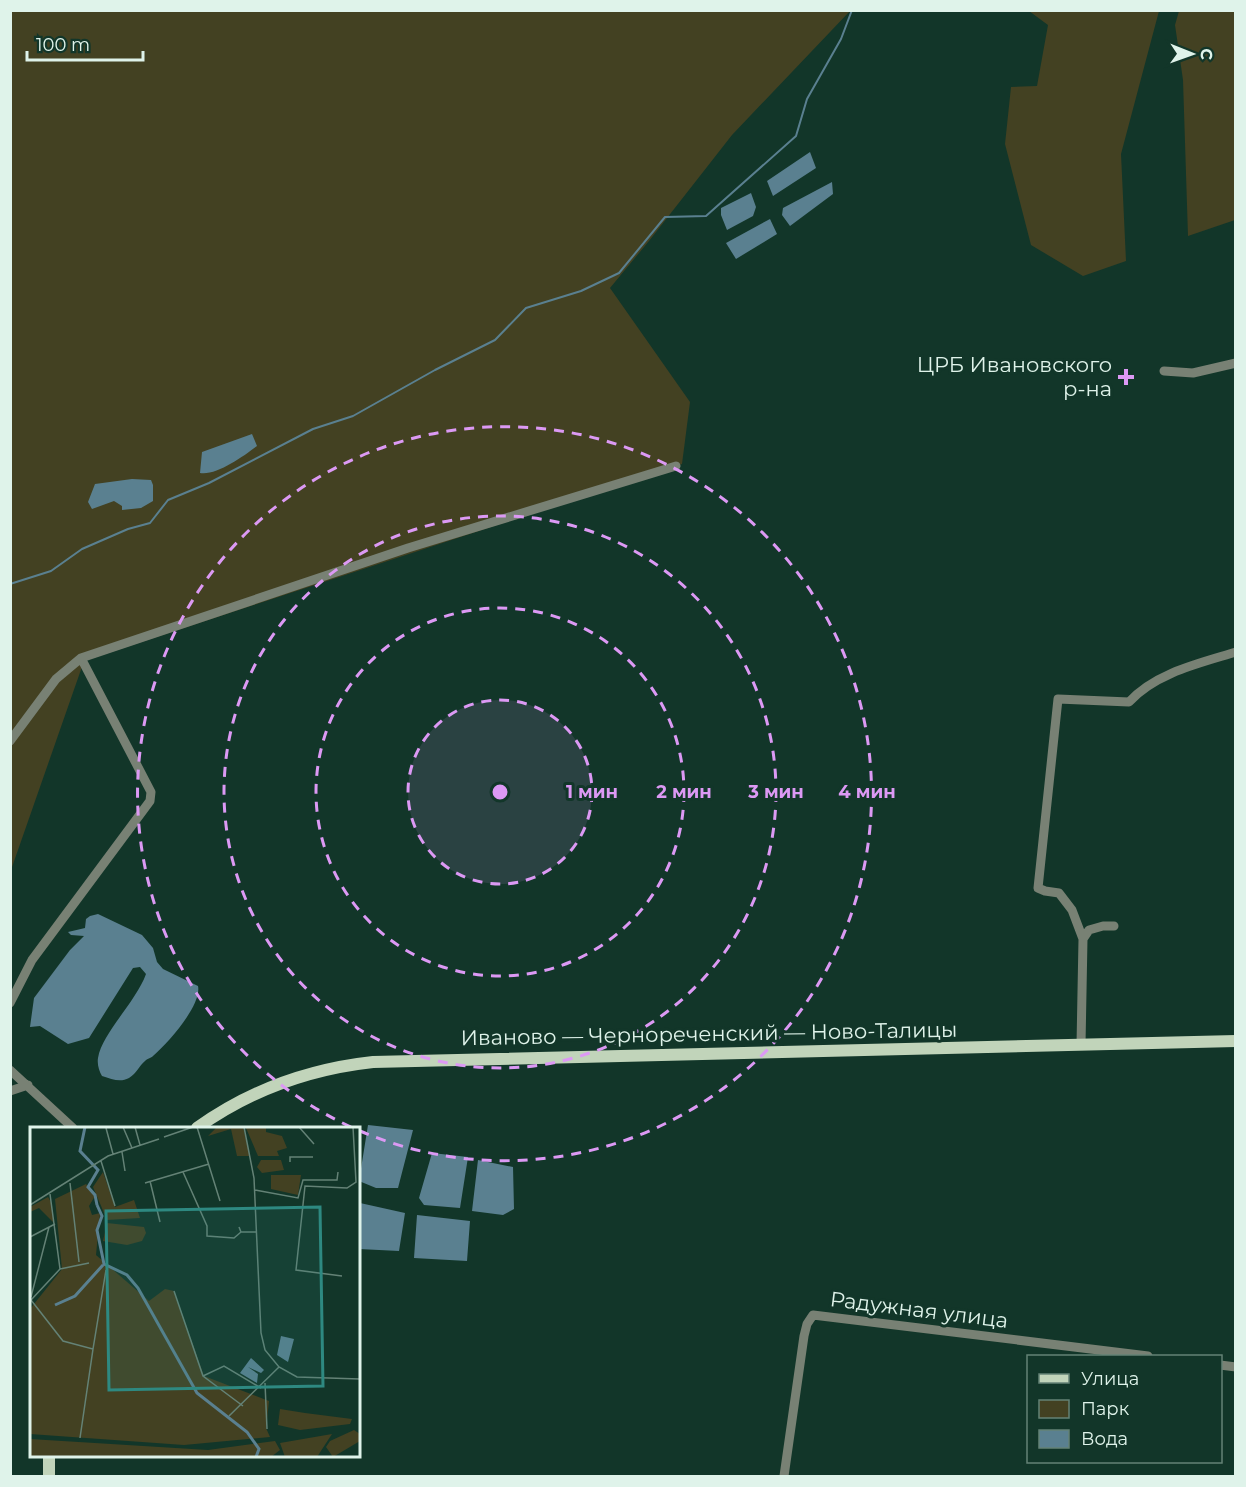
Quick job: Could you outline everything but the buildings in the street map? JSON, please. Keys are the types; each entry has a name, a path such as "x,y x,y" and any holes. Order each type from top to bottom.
{"main road":[{"name":"Иваново — Чернореченский — Ново-Талицы","path":"199,1127 233,1105 286,1081 337,1066 373,1062 1236,1041"},
{"path":"49,1457 49,1476"}],"street":[{"path":"1164,371 1193,373 1236,363"},
{"path":"10,741 56,679 81,658 408,548 676,466"},
{"path":"1081,1045 1083,939 1072,910 1059,893 1038,888 1058,699 1130,702 1138,693 1177,671 1236,652"},
{"path":"10,1003 32,960 150,801 151,792 81,658"},
{"path":"1083,939 1089,930 1113,926"},
{"path":"10,1070 72,1127"},
{"path":"10,1091 27,1085"},
{"name":"Радужная улица","path":"784,1476 804,1336 807,1324 813,1315 1140,1355"}],"green space":[{"path":"11,11 850,11 732,135 610,288 690,402 682,464 84,661 11,870"},
{"path":"1029,11 1159,11 1121,154 1126,261 1083,276 1031,245 1005,144 1011,87 1037,86 1048,25"},
{"path":"1179,11 1236,11 1235,220 1188,236 1183,80 1175,25"}],"water":[{"path":"810,152 816,168 773,196 767,181"},
{"path":"832,182 833,194 790,226 782,215 783,208"},
{"path":"751,193 756,207 753,216 727,230 721,215 721,208"},
{"path":"770,219 777,234 736,259 726,243"},
{"path":"252,434 257,446 222,468 200,473 202,452"},
{"path":"132,479 151,480 153,501 141,508 122,510 122,506 114,501 92,509 88,502 95,484"},
{"path":"98,914 142,935 153,948 157,962 163,969 198,986 195,1003 175,1033 132,1076 122,1080 102,1076 98,1067 98,1058 106,1038 141,985 146,974 140,967 133,968 89,1038 68,1044 40,1026 30,1027 34,998 70,950 84,936 71,935 68,932 85,928 86,919"},
{"path":"368,1125 413,1130 398,1188 376,1188 360,1181"},
{"path":"432,1153 468,1157 460,1208 424,1205 419,1198"},
{"path":"478,1160 513,1167 514,1209 503,1215 472,1211"},
{"path":"360,1203 405,1213 399,1251 360,1249"},
{"path":"417,1215 470,1221 467,1261 414,1258"}],"waterway":[{"path":"10,584 51,571 82,549 128,529 150,523 168,500 209,483 313,429 353,416 435,370 495,340 526,308 581,291 619,273 665,217 706,216 796,136 807,99 841,39 852,10"}],"place":[{"name":"ЦРБ Ивановского р-на","path":"1126,377"}]}
